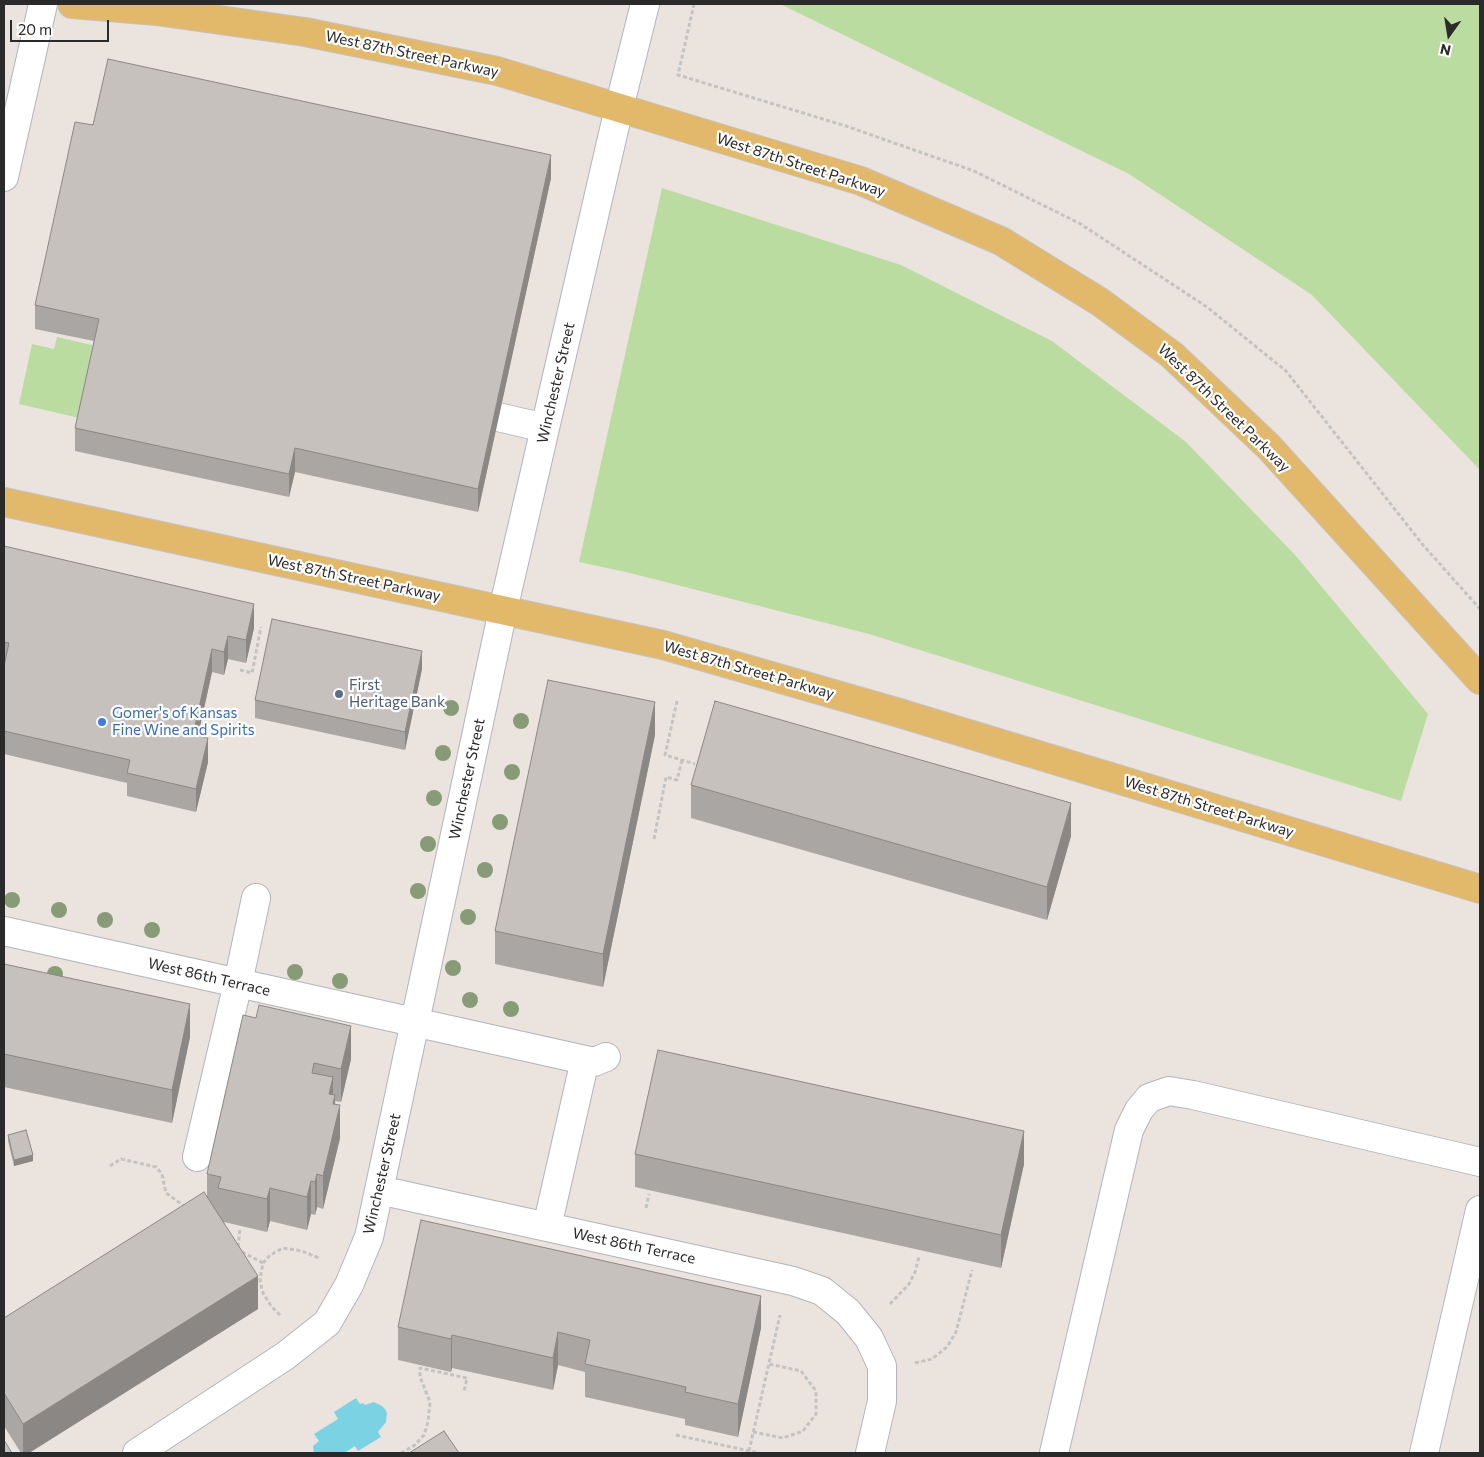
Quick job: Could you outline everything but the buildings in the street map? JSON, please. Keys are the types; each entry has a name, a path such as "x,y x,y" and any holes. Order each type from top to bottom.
{"main road":[{"name":"West 87th Street Parkway","path":"72,4 156,11 305,32 497,71 861,181 1001,241 1100,302 1172,355 1268,447 1480,680"},
{"name":"West 87th Street Parkway","path":"4,502 663,645 896,712 1480,890"}],"street":[{"path":"4,177 42,4"},
{"name":"Winchester Street","path":"138,1453 286,1356 327,1323 349,1285 369,1237 503,610 619,108 645,4"},
{"path":"498,417 545,428"},
{"path":"197,1157 238,984 256,898"},
{"name":"West 86th Terrace","path":"4,930 415,1023 596,1059 547,1227"},
{"path":"1054,1453 1129,1130 1139,1110 1149,1098 1169,1091 1193,1095 1480,1162"},
{"name":"West 86th Terrace","path":"379,1190 793,1281 822,1291 848,1312 869,1338 882,1366 882,1401 870,1453"},
{"path":"1424,1453 1480,1210"}],"path":[{"path":"678,75 694,4"},
{"path":"240,670 252,673 261,627"},
{"path":"677,701 665,755 696,764"},
{"path":"654,839 666,778 676,780 682,760"},
{"path":"110,1166 121,1160 156,1167 162,1174 166,1193 186,1207"},
{"path":"646,1208 649,1194"},
{"path":"238,1250 240,1229"},
{"path":"230,1246 263,1263"},
{"path":"280,1315 271,1306 262,1291 260,1279 263,1263 283,1248 302,1250 319,1258"},
{"path":"890,1304 909,1284 919,1258"},
{"path":"915,1363 932,1358 947,1347 956,1332 972,1270"},
{"path":"750,1451 780,1316"},
{"path":"754,1432 783,1438 803,1431 816,1414 816,1392 802,1371 769,1364"},
{"path":"401,1453 415,1445 424,1435 428,1422 430,1402 420,1377 420,1368 467,1378 464,1391"},
{"path":"676,1435 759,1453"}],"green space":[{"path":"780,4 1480,4 1480,470 1312,295 1129,174"},
{"path":"662,188 901,265 1052,341 1186,442 1296,556 1428,714 1401,801 869,634 630,573 579,562"},
{"path":"57,337 96,346 79,418 19,404 32,344 54,349"}],"water":[{"path":"356,1398 360,1404 363,1403 365,1405 374,1402 385,1409 387,1413 386,1422 378,1432 381,1437 358,1451 355,1446 344,1453 314,1453 313,1446 319,1441 314,1434 338,1419 334,1412"}],"place":[{"name":"First Heritage Bank","path":"339,694"},
{"name":"Gomer's of Kansas Fine Wine and Spirits","path":"102,722"}]}
